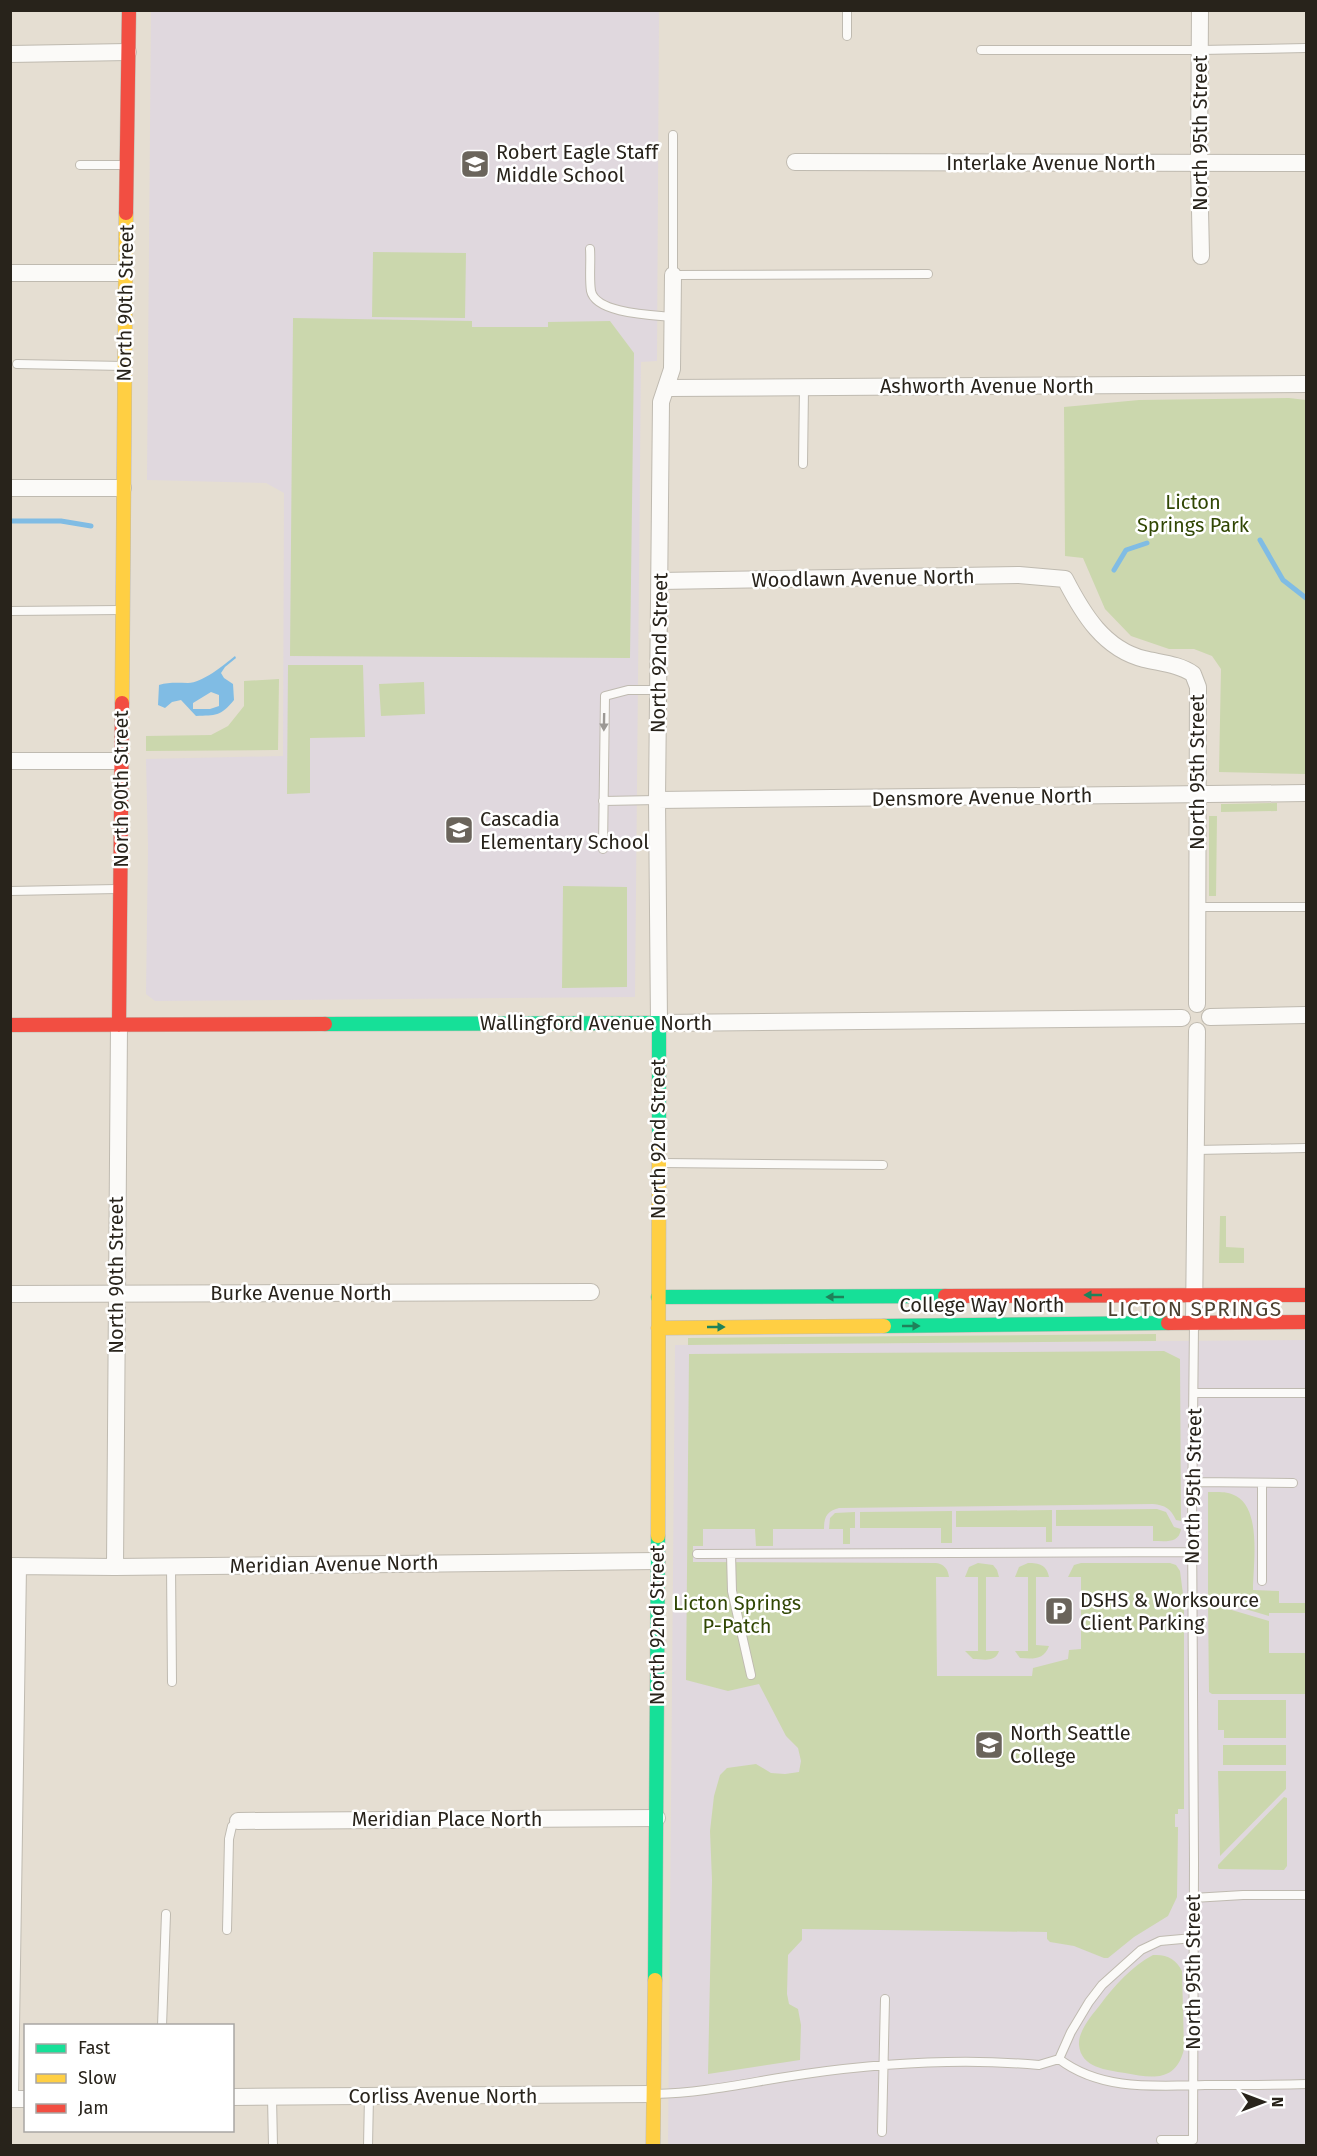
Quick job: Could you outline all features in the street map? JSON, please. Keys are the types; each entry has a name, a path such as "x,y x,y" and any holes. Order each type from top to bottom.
{"street":[{"name":"North 90th Street","path":"115,1567 129,10"},
{"name":"North 95th Street","path":"1200,10 1201,255"},
{"path":"10,54 128,52"},
{"name":"Interlake Avenue North","path":"795,162 1306,163"},
{"path":"10,273 125,273"},
{"name":"North 92nd Street","path":"653,2145 657,1818 659,1023 657,800 661,402 672,369 673,275"},
{"name":"Ashworth Avenue North","path":"667,388 1306,384"},
{"path":"10,488 123,488"},
{"name":"Woodlawn Avenue North","path":"660,581 1019,575 1065,579"},
{"name":"North 95th Street","path":"1065,579 1088,620 1105,639 1139,658 1178,666 1193,674 1198,687 1197,1004"},
{"path":"10,761 121,761"},
{"name":"Densmore Avenue North","path":"657,800 1306,793"},
{"path":"1197,1004 1206,1008 1210,1017 1207,1026 1197,1031 1186,1027 1182,1018 1186,1007 1197,1004"},
{"path":"1210,1017 1306,1016"},
{"name":"Wallingford Avenue North","path":"10,1025 659,1023 1182,1018"},
{"name":"North 95th Street","path":"1194,1323 1197,1031"},
{"name":"Burke Avenue North","path":"10,1294 591,1292"},
{"name":"College Way North","path":"658,1297 1306,1295"},
{"name":"College Way North","path":"658,1328 1306,1322"},
{"name":"Meridian Avenue North","path":"14,1566 115,1567 657,1560"},
{"path":"10,2097 14,1566"},
{"name":"Meridian Place North","path":"238,1821 657,1818"},
{"name":"Corliss Avenue North","path":"234,2097 653,2094"}],"lane":[{"path":"847,10 847,36"},
{"path":"981,50 1306,48"},
{"name":"North 92nd Street","path":"673,135 673,275"},
{"path":"80,165 127,165"},
{"path":"590,249 591,293 598,302 621,311 672,316"},
{"path":"673,275 928,274"},
{"path":"17,364 124,366"},
{"path":"803,464 804,388"},
{"path":"10,611 122,609"},
{"path":"603,849 605,696 628,690 658,690"},
{"path":"603,801 657,800"},
{"path":"10,891 120,889"},
{"path":"1197,907 1306,907"},
{"path":"1196,1150 1306,1148"},
{"path":"658,1163 883,1165"},
{"name":"North 95th Street","path":"1161,2140 1193,2140 1194,1323"},
{"path":"1194,1393 1306,1394"},
{"path":"1194,1482 1293,1483"},
{"path":"1262,1483 1262,1581"},
{"path":"697,1554 1192,1552"},
{"path":"731,1554 732,1591 752,1675"},
{"path":"171,1566 172,1682"},
{"path":"226,1930 229,1839 232,1826 238,1821"},
{"path":"1193,1898 1306,1895"},
{"path":"162,2024 166,1914"},
{"path":"653,2094 698,2092 806,2074 883,2065 973,2061 1039,2065 1059,2059 1071,2032 1089,2002 1102,1985 1141,1950 1161,1941 1193,1938"},
{"path":"882,2132 885,1999"},
{"path":"1059,2059 1071,2068 1089,2076 1111,2082 1150,2087 1306,2084"},
{"path":"368,2145 369,2096"},
{"path":"272,2097 273,2145"}],"shaded area":[{"path":"151,11 659,11 657,361 641,362 635,997 155,1001 146,994 148,847 146,759 283,756 284,493 266,483 147,480"},
{"name":"North Seattle College","path":"1306,1340 1306,2145 668,2146 675,1345"}],"green space":[{"path":"373,252 466,253 465,318 372,317"},
{"path":"293,318 472,321 472,327 548,327 548,322 610,321 634,353 630,658 290,656"},
{"name":"Licton Springs Park","path":"1289,398 1306,400 1306,774 1219,772 1221,669 1212,656 1194,649 1169,649 1131,636 1105,609 1083,558 1065,556 1064,407 1139,400"},
{"path":"288,665 363,665 365,737 310,738 310,793 287,794"},
{"path":"279,679 278,750 146,751 146,736 211,735 228,726 244,706 244,681"},
{"path":"424,682 425,714 381,716 379,684"},
{"path":"1277,803 1277,811 1221,812 1221,804"},
{"path":"1209,816 1217,816 1216,896 1209,896"},
{"path":"563,886 627,887 627,987 562,988"},
{"path":"1220,1216 1226,1216 1226,1247 1244,1248 1244,1263 1219,1263"},
{"path":"1156,1334 1156,1341 688,1345 688,1338"},
{"name":"Licton Springs P-Patch","path":"1164,1351 1180,1359 1181,1521 1176,1520 1167,1508 1153,1504 839,1508 827,1515 824,1529 773,1529 773,1546 756,1546 755,1529 703,1529 703,1546 693,1546 693,1562 941,1564 947,1569 949,1577 936,1577 937,1676 1032,1676 1033,1668 1068,1659 1069,1650 1081,1649 1081,1577 1068,1577 1074,1565 1081,1563 1170,1563 1176,1565 1180,1571 1184,1602 1184,1809 1178,1809 1178,1814 1175,1814 1175,1827 1178,1827 1177,1897 1168,1916 1134,1937 1108,1958 1074,1946 1050,1942 1047,1939 1047,1932 802,1929 802,1940 788,1955 787,1994 789,2004 798,2009 801,2025 800,2060 708,2074 712,1880 710,1831 714,1796 720,1775 727,1768 756,1764 771,1773 799,1772 801,1761 798,1748 786,1736 759,1684 728,1691 686,1680 689,1354"},
{"path":"1208,1492 1233,1494 1244,1503 1250,1513 1254,1539 1253,1590 1279,1591 1279,1603 1305,1603 1305,1613 1269,1613 1269,1616 1208,1598"},
{"path":"1157,1509 1166,1512 1174,1527 1181,1529 1180,1534 1174,1539 1153,1541 1153,1526 1056,1526 1056,1510"},
{"path":"1052,1510 1052,1542 1046,1542 1046,1527 956,1527 956,1511"},
{"path":"952,1511 952,1543 941,1543 941,1528 860,1528 860,1512"},
{"path":"855,1512 855,1528 850,1528 850,1544 843,1544 843,1529 829,1529 830,1518 835,1513"},
{"path":"978,1563 993,1565 999,1577 986,1577 986,1651 999,1651 995,1657 988,1660 973,1659 965,1651 978,1651 978,1577 965,1577 969,1567"},
{"path":"1028,1563 1042,1566 1049,1577 1036,1577 1036,1645 1049,1646 1047,1651 1038,1658 1029,1659 1020,1658 1015,1651 1028,1651 1028,1577 1015,1577 1019,1567"},
{"path":"1208,1603 1269,1621 1269,1653 1305,1653 1305,1694 1212,1694 1209,1692"},
{"path":"1218,1700 1286,1700 1286,1738 1224,1738 1224,1730 1218,1730"},
{"path":"1223,1745 1286,1745 1286,1765 1223,1765"},
{"path":"1218,1771 1286,1771 1286,1789 1220,1856"},
{"path":"1284,1797 1287,1798 1287,1866 1284,1870 1219,1869 1218,1865"},
{"path":"1153,1955 1170,1958 1182,1971 1184,2049 1180,2060 1169,2073 1153,2077 1110,2071 1090,2063 1084,2059 1079,2045 1086,2023 1124,1977"}],"water":[{"path":"235,656 236,658 221,673 233,684 234,700 225,710 213,715 196,716 181,700 172,702 165,708 158,705 159,685 200,680","holes":["211,692 219,695 219,706 210,709 193,709 193,703"]}],"waterway":[{"path":"10,521 61,521 91,526"},
{"path":"1260,540 1283,580 1306,598"},
{"path":"1114,570 1126,550 1147,543"}],"traffic: fast":[{"path":"325,1024 659,1023 659,1148"},
{"path":"658,1297 945,1296"},
{"path":"884,1326 1168,1323"},
{"path":"655,1980 658,1536"}],"traffic: slow":[{"path":"122,703 126,213"},
{"path":"658,1536 659,1148"},
{"path":"658,1328 884,1326"},
{"path":"653,2146 655,1980"}],"traffic: jam":[{"path":"126,213 129,10"},
{"path":"119,1025 122,703"},
{"path":"10,1025 325,1024"},
{"path":"945,1296 1306,1295"},
{"path":"1168,1323 1306,1322"}],"place":[{"name":"Robert Eagle Staff Middle School","path":"475,164"},
{"name":"Cascadia Elementary School","path":"459,830"},
{"name":"DSHS & Worksource Client Parking","path":"1059,1611"},
{"name":"North Seattle College","path":"989,1745"}],"district":[{"name":"LICTON SPRINGS","path":"1195,1309"}]}
